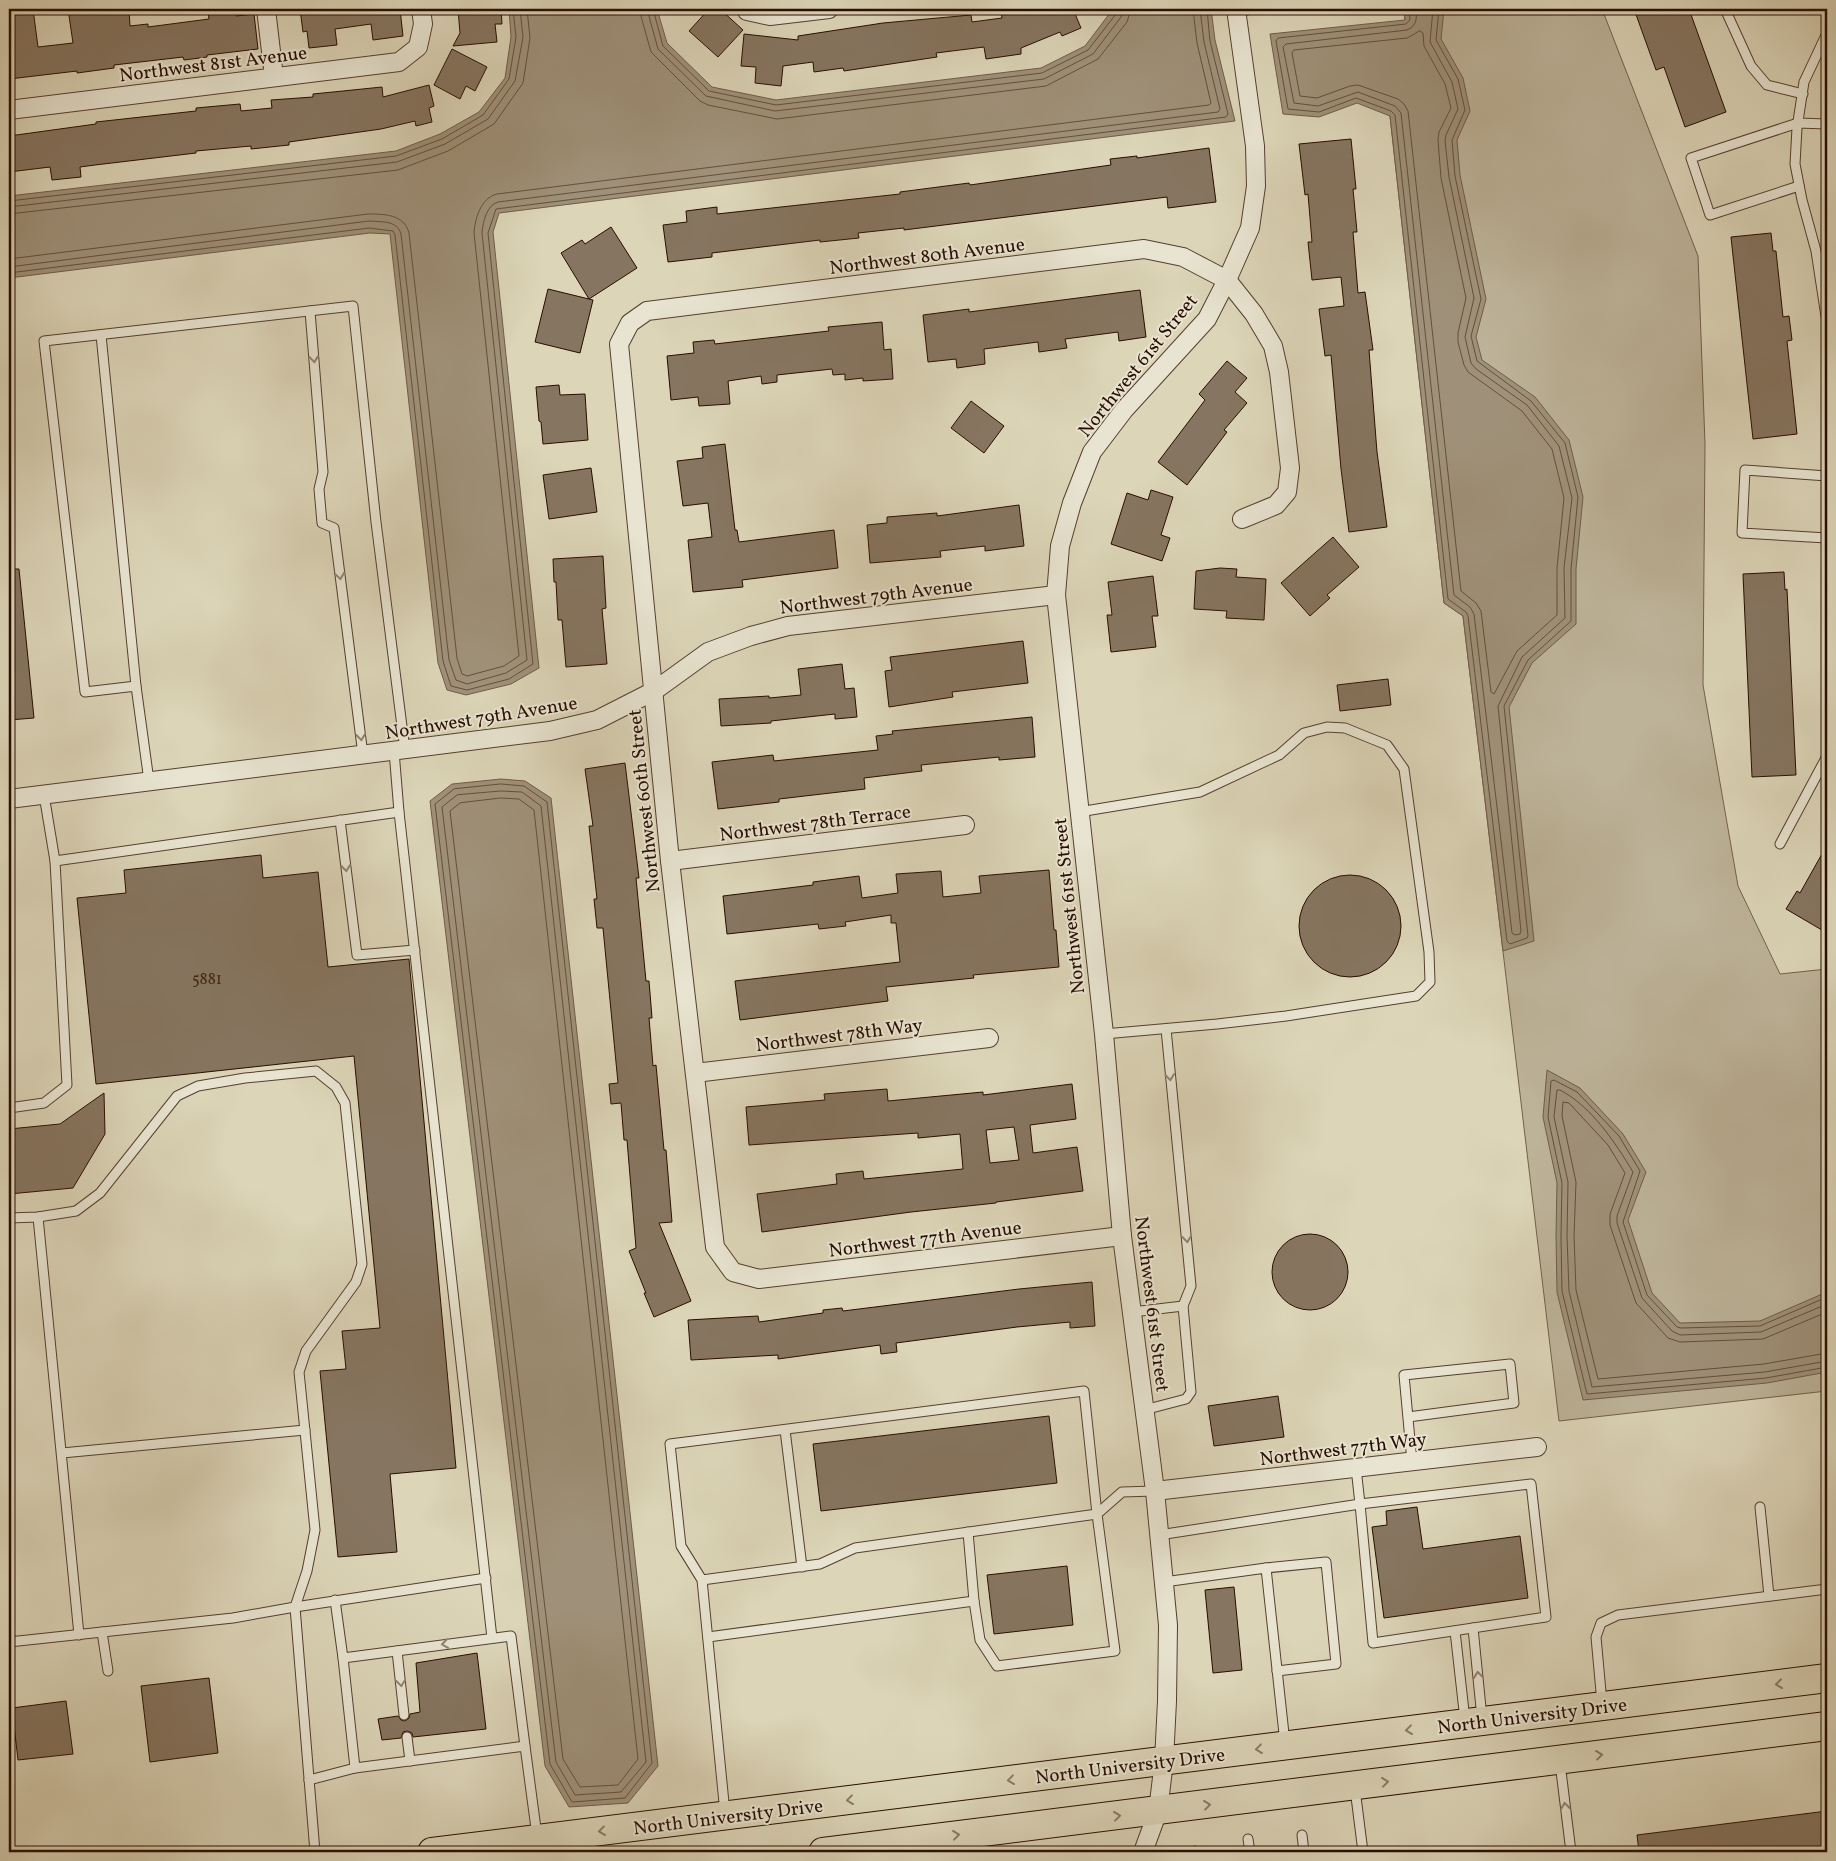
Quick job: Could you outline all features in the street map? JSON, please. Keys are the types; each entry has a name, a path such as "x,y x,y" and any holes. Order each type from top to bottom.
{"main road":[{"name":"North University Drive","path":"432,1852 1827,1678"},
{"path":"823,1852 856,1850 1827,1726"}],"street":[{"path":"266,9 274,77"},
{"name":"Northwest 81st Avenue","path":"9,110 399,62 418,46 423,24 421,9"},
{"path":"747,10 770,16 828,9"},
{"name":"Northwest 61st Street","path":"1143,1852 1158,1811 1164,1761 1168,1624 1155,1491 1122,1236 1104,1034 1056,595 1060,546 1072,503 1092,452 1124,410 1207,320 1250,228 1256,186 1255,146 1241,10"},
{"name":"Northwest 80th Avenue","path":"630,323 647,311 1144,249 1183,257 1227,280"},
{"path":"1227,280 1254,314 1273,346 1290,468 1287,492 1276,505 1242,519"},
{"name":"Northwest 60th Street","path":"630,323 619,344 670,861 715,1247 733,1272"},
{"name":"Northwest 79th Avenue","path":"9,799 550,731 597,720 654,691 708,652 751,636 788,626 1056,595"},
{"name":"Northwest 78th Terrace","path":"670,861 965,824"},
{"name":"Northwest 78th Way","path":"695,1073 988,1038"},
{"name":"Northwest 77th Avenue","path":"733,1272 759,1279 1122,1236"},
{"name":"Northwest 77th Way","path":"1155,1491 1537,1447"}],"lane":[{"path":"1724,9 1751,66 1768,86 1803,94"},
{"path":"1827,33 1804,82 1795,164 1816,251 1827,323"},
{"path":"1799,186 1710,215 1691,158 1798,123 1827,124"},
{"path":"136,686 85,692 44,341 353,306 399,751 399,812 492,1638"},
{"path":"310,311 323,472 319,489 322,523 334,528 363,755"},
{"path":"101,334 136,686 149,782"},
{"path":"1827,476 1745,470 1742,533 1827,538"},
{"path":"1080,812 1200,792 1280,755 1304,734 1327,727 1345,728 1388,745 1404,769 1429,952 1430,982 1416,996 1286,1016 1104,1034"},
{"path":"1780,844 1827,756"},
{"path":"9,1108 44,1103 67,1085 55,860 44,794"},
{"path":"55,860 399,812"},
{"path":"340,820 357,955 415,950"},
{"path":"1144,1410 1186,1399 1191,1392 1182,1306 1191,1286 1166,1028"},
{"path":"9,1046 9,1056"},
{"path":"9,1218 38,1217 76,1211 100,1193 177,1096 198,1086 245,1078 316,1070 336,1086 345,1103 362,1264 356,1282 306,1351 299,1372 314,1530 307,1571 295,1607 315,1852"},
{"path":"38,1217 79,1635"},
{"path":"1132,1312 1182,1306"},
{"path":"1408,1417 1514,1403 1510,1364 1404,1375 1412,1462"},
{"path":"725,1816 702,1580 681,1546 670,1444 1084,1391 1115,1651 997,1666 980,1640 974,1601 968,1532"},
{"path":"62,1454 305,1430"},
{"path":"784,1430 802,1566"},
{"path":"1159,1535 1360,1504 1530,1484 1546,1617 1373,1643 1360,1504 1356,1468"},
{"path":"702,1580 820,1564 854,1548 1098,1514 1122,1492 1155,1491"},
{"path":"1760,1507 1769,1596"},
{"path":"1164,1582 1326,1562 1336,1664 1277,1671"},
{"path":"1266,1568 1285,1746"},
{"path":"9,1642 234,1618 335,1600 486,1578"},
{"path":"1602,1706 1596,1638 1601,1623 1618,1615 1827,1589"},
{"path":"335,1600 355,1768"},
{"path":"708,1637 974,1601"},
{"path":"1472,1628 1474,1722"},
{"path":"1455,1631 1474,1722"},
{"path":"102,1632 108,1671"},
{"path":"343,1658 512,1636 537,1839"},
{"path":"397,1651 404,1715"},
{"path":"407,1737 410,1761"},
{"path":"309,1780 355,1768 525,1746"},
{"path":"1559,1760 1570,1852"},
{"path":"1355,1786 1363,1852"},
{"path":"1302,1835 1304,1852"},
{"path":"1248,1839 1250,1852"}],"shaded area":[{"path":"1404,9 1602,9 1698,256 1705,444 1703,685 1738,886 1780,974 1827,969 1827,1391 1559,1421 1463,616 1444,603 1390,116 1405,20"}],"water":[{"path":"509,9 657,9 667,43 712,87 776,100 1041,68 1085,46 1113,9 1211,9 1215,40 1235,121 499,213 493,232 539,668 511,684 466,695 447,690 438,663 390,234 370,233 9,278 9,196 396,151 440,134 479,112 505,78 511,37"},
{"path":"1404,9 1444,9 1441,39 1463,78 1470,111 1457,140 1460,175 1486,299 1476,337 1482,360 1535,397 1569,440 1583,497 1576,569 1576,624 1532,663 1509,707 1534,941 1503,951 1463,616 1444,603 1390,116 1357,103 1319,117 1283,114 1270,34 1405,20"},
{"path":"501,779 525,781 551,798 658,1766 628,1803 569,1807 545,1766 430,801 452,784"},
{"path":"1547,1070 1580,1088 1623,1134 1646,1172 1628,1220 1652,1293 1680,1323 1760,1321 1827,1292 1827,1372 1767,1383 1583,1400 1557,1292 1557,1183 1543,1117"}],"building":[{"path":"9,9 33,9 38,47 73,43 68,9 129,9 130,26 148,24 148,27 209,19 208,12 235,9 236,16 254,14 258,49 207,55 207,57 184,60 183,57 114,65 114,68 77,73 77,71 9,79"},
{"path":"300,9 400,9 403,36 373,40 371,24 335,29 337,45 309,48 307,31 303,32"},
{"path":"458,9 501,9 502,24 495,24 497,42 453,46 460,33"},
{"path":"709,9 720,9 743,30 718,57 689,31"},
{"path":"1018,9 1073,9 1081,28 1062,36 1060,32 1021,48 1021,54 986,59 984,47 936,53 937,57 844,71 843,68 814,72 813,62 783,66 781,86 755,83 756,67 741,66 744,34 798,40 798,36 883,23 971,15 972,22 1002,18 1001,11"},
{"path":"1634,9 1689,9 1726,112 1685,127 1664,67 1656,70"},
{"path":"452,49 487,67 475,91 466,86 460,99 434,85"},
{"path":"429,85 434,106 429,108 432,122 416,126 415,121 381,129 289,142 289,145 251,149 251,146 196,151 196,153 80,167 81,177 52,180 50,167 9,172 9,136 96,124 96,122 196,111 196,108 240,104 241,111 272,108 271,100 313,97 313,94 382,87 383,97"},
{"path":"1351,139 1356,189 1353,189 1357,232 1353,232 1358,293 1365,292 1373,350 1369,350 1377,452 1387,527 1349,532 1341,469 1331,355 1325,356 1319,309 1344,306 1341,277 1312,280 1308,242 1312,242 1308,194 1305,195 1299,144"},
{"path":"1209,148 1216,202 1168,208 1167,197 904,230 904,228 858,233 859,238 820,242 820,240 712,253 712,257 668,262 663,225 687,222 686,211 717,207 717,214 900,194 900,192 969,183 970,185 1111,165 1110,159 1137,156 1137,158"},
{"path":"611,227 637,268 589,299 561,253 582,240 585,244"},
{"path":"1771,233 1773,251 1776,251 1783,317 1789,316 1792,340 1787,341 1797,434 1753,439 1731,237"},
{"path":"548,289 593,300 580,353 535,342"},
{"path":"1140,290 1146,337 1119,341 1118,332 1065,339 1067,348 1039,352 1038,342 984,349 985,364 957,368 956,359 928,362 923,315 969,309 969,312"},
{"path":"882,322 884,350 891,349 893,379 863,381 863,378 845,380 845,374 833,375 832,369 777,375 777,382 762,384 761,376 728,381 730,404 699,406 698,397 671,400 667,356 694,353 693,342 714,340 715,344 829,331 828,327"},
{"path":"1227,361 1247,378 1235,392 1247,403 1224,430 1227,432 1187,485 1158,462 1205,400 1199,394"},
{"path":"559,385 560,395 585,394 588,440 543,444 536,387"},
{"path":"971,401 1004,426 984,453 951,428"},
{"path":"725,444 735,530 737,530 739,542 834,530 838,568 742,580 743,587 693,592 688,540 712,537 708,503 683,506 677,461 703,458 702,447"},
{"path":"591,468 597,512 549,519 543,475"},
{"path":"1151,490 1173,497 1161,535 1170,538 1162,561 1111,544 1127,493 1148,500"},
{"path":"1019,505 1024,546 985,551 985,546 940,551 941,557 870,563 867,525 887,523 887,517 937,513 937,516"},
{"path":"1333,537 1359,567 1327,595 1330,598 1310,616 1281,583"},
{"path":"603,556 606,608 602,609 607,664 566,667 562,620 558,620 553,559"},
{"path":"1220,568 1237,569 1236,577 1266,579 1264,620 1226,618 1227,611 1194,609 1196,571"},
{"path":"9,569 19,569 34,718 9,720"},
{"path":"1784,572 1785,590 1787,589 1796,775 1752,777 1743,574"},
{"path":"1153,576 1158,616 1152,616 1156,647 1111,652 1107,615 1112,615 1108,582"},
{"path":"1023,641 1028,683 952,692 953,697 889,707 885,671 892,670 890,657"},
{"path":"842,664 845,689 854,688 857,717 835,719 835,714 771,721 771,723 721,726 719,699 801,695 798,669"},
{"path":"1388,679 1391,705 1340,711 1337,685"},
{"path":"1032,717 1035,757 999,760 999,757 921,765 922,771 864,778 865,789 779,799 779,802 718,809 712,762 773,755 774,761 878,750 876,736 893,734 892,731"},
{"path":"625,763 639,878 636,878 646,981 649,981 652,1018 649,1018 653,1066 656,1065 672,1222 659,1223 691,1301 654,1317 629,1251 636,1248 627,1140 624,1140 621,1103 611,1104 609,1084 618,1083 603,928 597,928 594,899 597,899 589,826 593,826 585,769"},
{"path":"1827,845 1827,933 1786,909 1797,891 1800,893"},
{"path":"261,855 263,878 318,872 328,967 409,959 456,1468 390,1474 397,1552 338,1557 320,1371 346,1369 342,1331 380,1328 354,1056 96,1084 77,898 126,893 124,870"},
{"path":"1049,870 1059,967 973,975 974,978 886,987 888,1001 740,1020 735,981 900,962 896,923 891,923 891,915 845,922 846,926 819,929 818,924 727,934 723,896 813,885 813,882 859,876 862,898 898,893 896,874 941,871 943,897 981,893 979,876"},
{"path":"1350,875 1369,879 1386,890 1397,907 1401,926 1397,945 1386,962 1369,973 1350,977 1331,973 1314,962 1303,945 1299,926 1303,907 1314,890 1331,879"},
{"path":"1072,1084 1076,1119 1030,1125 1033,1153 1077,1147 1083,1191 762,1232 757,1194 837,1184 836,1174 863,1171 864,1179 963,1169 960,1134 918,1138 918,1133 749,1145 746,1107 825,1100 824,1094 887,1089 888,1101 983,1092 983,1095","holes":["1014,1127 1019,1160 990,1163 986,1130"]},
{"path":"104,1093 105,1134 73,1188 9,1194 9,1129 60,1124"},
{"path":"1310,1234 1324,1237 1337,1245 1345,1258 1348,1272 1345,1286 1337,1299 1324,1307 1310,1310 1296,1307 1283,1299 1275,1286 1272,1272 1275,1258 1283,1245 1296,1237"},
{"path":"1092,1282 1095,1326 1070,1328 1070,1322 1017,1327 896,1343 897,1352 881,1354 880,1345 778,1359 778,1355 691,1360 688,1320 758,1316 759,1322 823,1313 823,1310 842,1308 843,1311"},
{"path":"1278,1396 1284,1437 1214,1446 1208,1406"},
{"path":"1049,1416 1057,1483 821,1511 813,1444"},
{"path":"1417,1507 1423,1549 1520,1536 1528,1598 1384,1618 1372,1527 1387,1525 1386,1511"},
{"path":"1067,1566 1073,1625 994,1634 987,1575"},
{"path":"1234,1587 1242,1670 1213,1673 1205,1590"},
{"path":"477,1653 486,1729 413,1737 412,1733 407,1731 403,1732 401,1738 382,1740 378,1719 398,1716 401,1720 405,1721 409,1718 410,1714 420,1712 416,1663"},
{"path":"209,1678 218,1753 150,1762 141,1686"},
{"path":"66,1701 73,1754 18,1760 12,1708"},
{"path":"1827,1811 1827,1852 1639,1852 1637,1835"}]}
